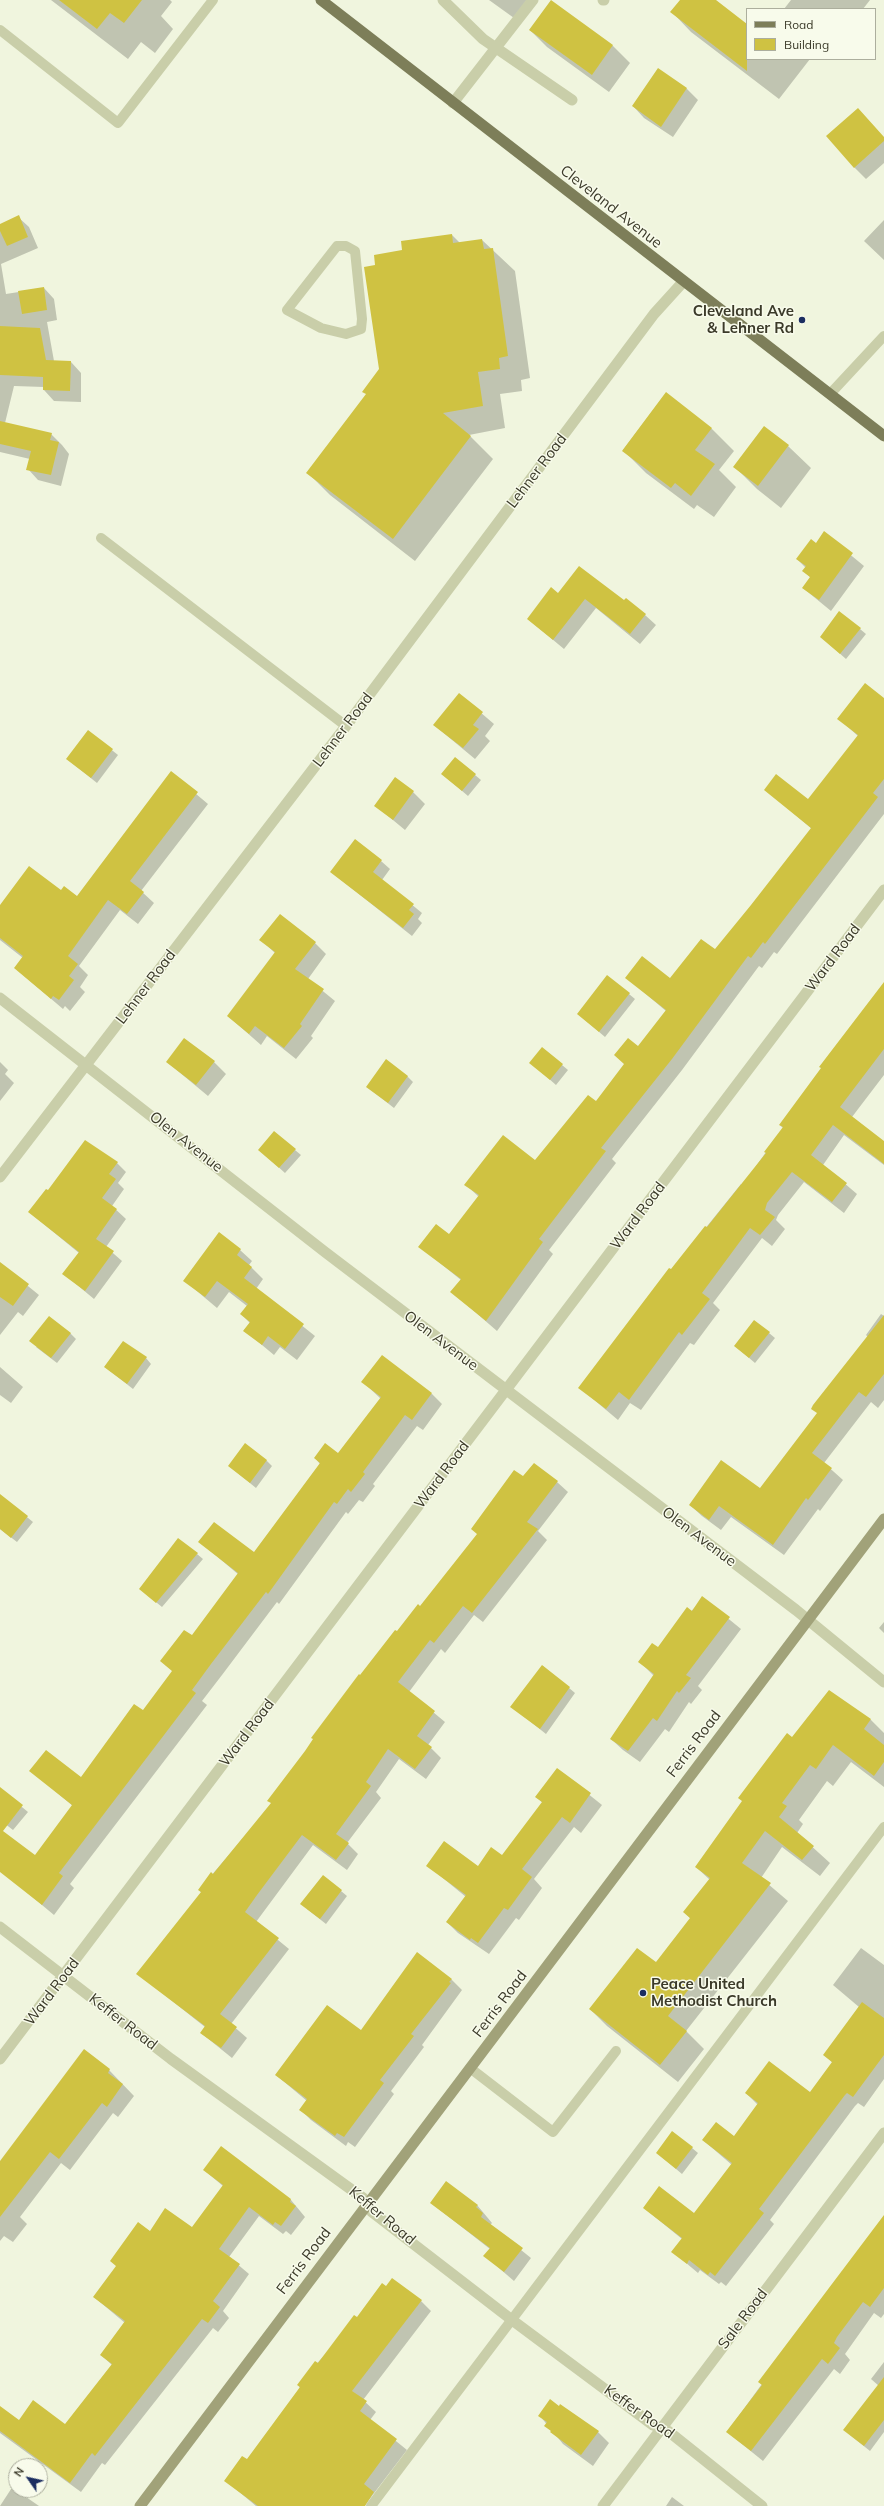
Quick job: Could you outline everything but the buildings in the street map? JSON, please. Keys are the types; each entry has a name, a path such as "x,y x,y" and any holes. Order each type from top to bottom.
{"main road":[{"name":"Cleveland Avenue","path":"321,0 683,282 884,436"},
{"name":"Ferris Road","path":"140,2506 361,2210 367,2205 884,1519"}],"street":[{"path":"443,0 483,39 572,100"},
{"path":"453,103 532,0"},
{"name":"Lehner Road","path":"0,1177 346,726 654,314 683,282"},
{"name":"Ward Road","path":"0,2059 884,890"},
{"name":"Olen Avenue","path":"0,998 87,1064 325,1252 807,1620 884,1682"},
{"name":"Keffer Road","path":"0,1927 171,2059 362,2198 372,2212 512,2320 653,2425 661,2428 762,2506"},
{"name":"Sale Road","path":"603,2506 884,2133"}],"lane":[{"path":"0,30 118,123 213,0"},
{"path":"337,246 346,246 355,251 362,319 361,329 346,334 321,328 287,310 337,246"},
{"path":"830,394 884,336"},
{"path":"101,538 346,726"},
{"path":"370,2506 884,1827"},
{"path":"470,2068 553,2132 616,2051"}],"place":[{"name":"Cleveland Ave & Lehner Rd","path":"802,320"},
{"name":"Peace United Methodist Church","path":"643,1993"}]}
